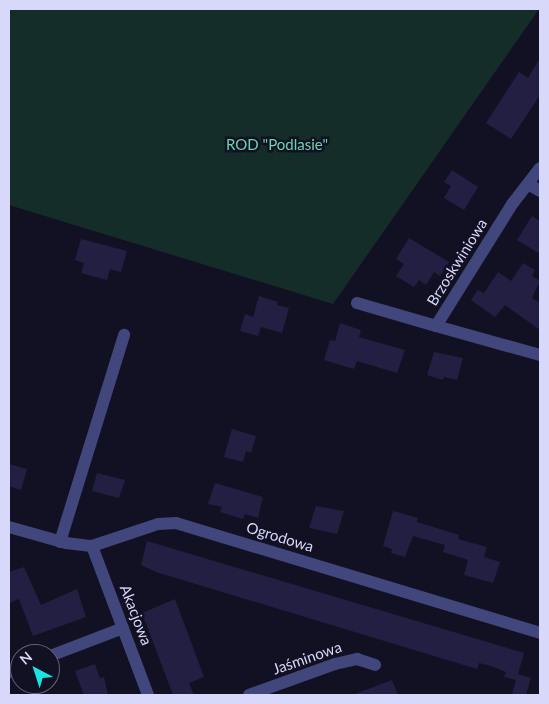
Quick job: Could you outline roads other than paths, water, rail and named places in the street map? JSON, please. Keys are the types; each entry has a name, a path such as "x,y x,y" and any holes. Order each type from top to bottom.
{"street":[{"name":"Brzoskwiniowa","path":"357,303 436,326 540,168"},
{"path":"528,184 540,191"},
{"path":"436,326 540,355"},
{"path":"60,542 124,335"},
{"name":"Ogrodowa","path":"9,527 60,542 92,546 158,524 176,523 540,633"},
{"name":"Akacjowa","path":"92,546 148,695"},
{"path":"60,652 123,628"},
{"name":"Jaśminowa","path":"249,695 335,664 357,659 374,665"}],"park label":[{"name":"ROD \"Podlasie\"","path":"277,145"}]}
